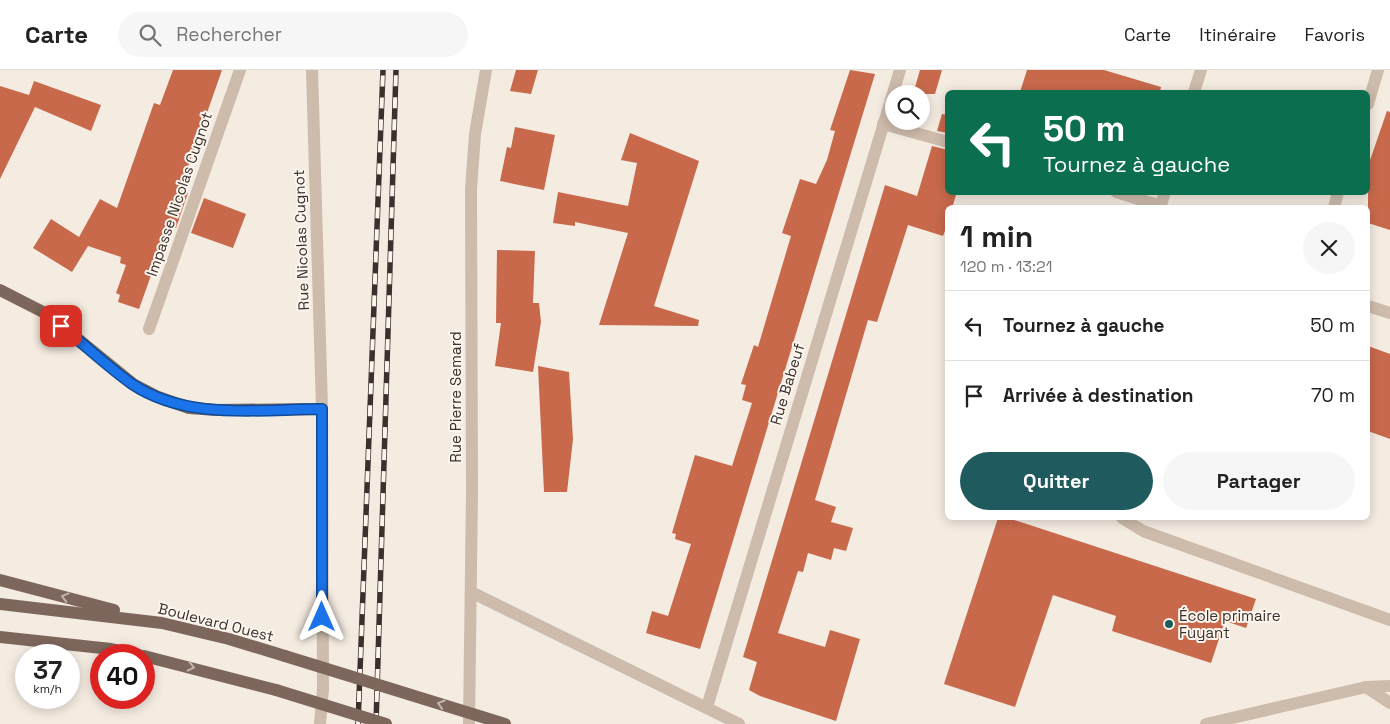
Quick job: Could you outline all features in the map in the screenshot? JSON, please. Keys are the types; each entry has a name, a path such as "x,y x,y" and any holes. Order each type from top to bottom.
{"main road":[{"path":"0,290 47,314 133,384 158,397 190,408 216,410 322,409"},
{"path":"0,580 162,624"},
{"name":"Boulevard Ouest","path":"0,604 162,624 229,639 504,724"},
{"path":"0,637 90,647"},
{"path":"155,659 276,690 386,724"}],"street":[{"name":"Impasse Nicolas Cugnot","path":"149,329 240,70"},
{"name":"Rue Nicolas Cugnot","path":"312,70 322,409 324,689 320,724"},
{"name":"Rue Pierre Semard","path":"469,724 472,592 471,189 475,134 486,70"},
{"name":"Rue Babeuf","path":"707,707 900,70"},
{"path":"1195,90 1201,70"},
{"path":"1370,97 1378,70"},
{"path":"883,124 945,141"},
{"path":"1125,195 1154,205"},
{"path":"1370,307 1390,313"},
{"path":"1125,520 1143,532 1390,620"},
{"path":"472,592 740,724"},
{"path":"1206,724 1366,687 1390,686"},
{"path":"1366,687 1390,703"}],"building":[{"path":"173,70 222,70 180,190 188,193 176,228 169,225 139,309 118,302 120,295 116,293 126,265 120,263 121,257 88,246 72,272 33,248 51,219 79,237 100,199 117,208 154,103 160,105"},
{"path":"516,70 538,70 531,94 510,91"},
{"path":"850,70 875,74 700,649 646,633 652,611 668,616 691,544 675,539 676,534 672,533 695,455 732,466 752,403 742,400 746,385 741,384 754,345 758,347 791,236 782,233 800,179 816,184 827,160 835,131 830,130"},
{"path":"920,70 942,70 935,94 930,94 930,85 916,85"},
{"path":"1027,70 1104,70 1161,87 1160,90 1021,90"},
{"path":"34,81 101,105 91,131 35,107 0,179 0,86 29,95"},
{"path":"1387,111 1390,112 1390,230 1370,224 1368,195 1370,195 1370,160"},
{"path":"942,114 945,114 945,132 937,131"},
{"path":"515,127 555,135 544,190 500,181 507,147 511,148"},
{"path":"630,133 699,161 654,306 699,320 698,326 599,325 628,233 575,222 575,226 553,223 558,192 628,206 637,163 621,160"},
{"path":"932,146 945,149 945,195 956,195 953,205 945,205 945,231 943,236 908,225 877,322 868,320 815,500 836,507 831,522 853,528 846,551 834,548 831,560 808,553 803,572 798,571 778,633 825,647 830,630 860,639 836,721 760,696 749,690 757,662 743,657 885,185 917,196"},
{"path":"204,198 246,214 233,248 191,233"},
{"path":"497,250 535,251 533,303 539,303 541,322 533,372 495,366 501,323 496,323"},
{"path":"1370,347 1390,354 1390,439 1370,432"},
{"path":"538,366 569,372 573,439 567,492 544,492"},
{"name":"École primaire Fuyant","path":"997,520 1014,520 1256,599 1246,628 1225,621 1211,663 1112,631 1116,616 1053,595 1015,707 944,684"}],"railway":[{"path":"358,724 383,70"},
{"path":"376,724 396,70"}],"place":[{"name":"École primaire Fuyant","path":"1169,624"}],"route":[{"path":"61,326 133,384 158,397 190,408 216,410 322,409 322,617"}]}
